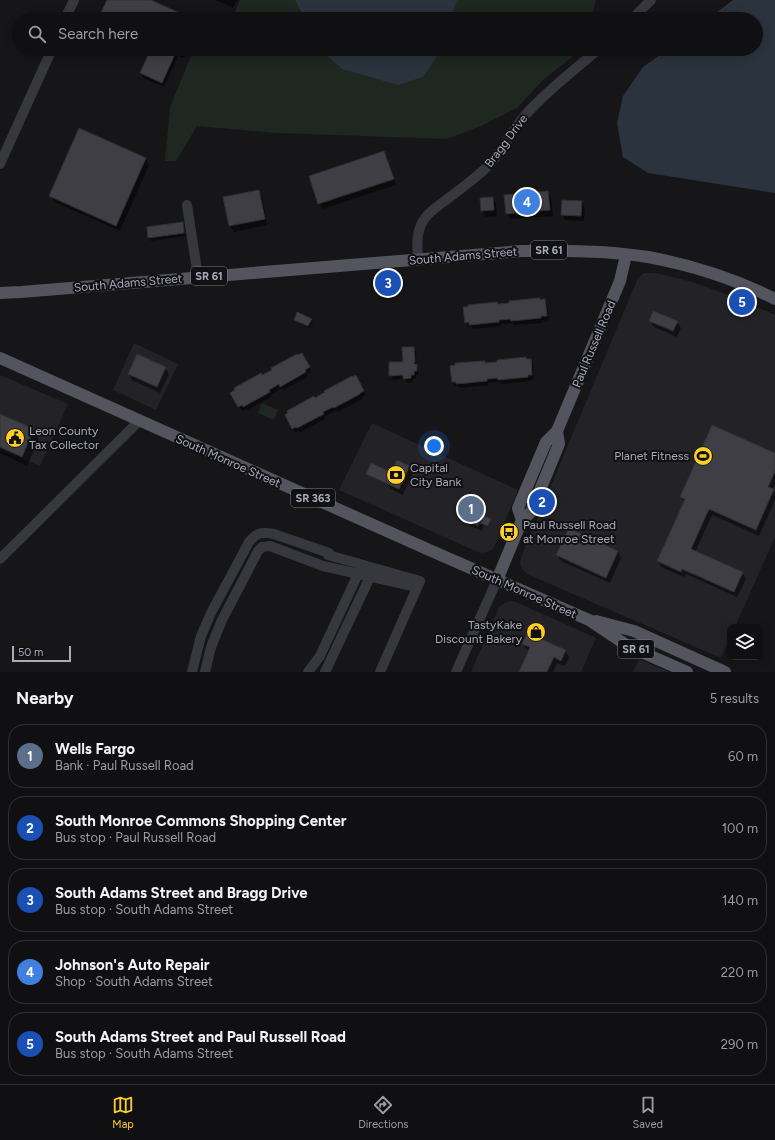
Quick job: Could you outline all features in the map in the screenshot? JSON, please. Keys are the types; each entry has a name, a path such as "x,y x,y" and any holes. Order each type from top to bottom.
{"main road":[{"name":"South Adams Street","path":"0,293 547,250 592,251 669,261 738,282 775,299"},
{"name":"Paul Russell Road","path":"497,580 522,520 530,512 559,444 557,431 620,280 626,255"},
{"name":"South Monroe Street","path":"0,358 589,620 628,646 687,672"},
{"name":"South Monroe Street","path":"589,620 628,628 726,672"},
{"path":"650,656 661,648 671,647"}],"street":[{"path":"68,12 74,0"},
{"path":"639,12 651,0"},
{"path":"0,164 49,56"},
{"name":"Bragg Drive","path":"418,260 418,235 420,228 427,217 490,164 528,111 591,56"},
{"path":"187,205 198,277"},
{"path":"0,559 139,421"},
{"path":"192,672 201,636 211,613 249,542 259,533 266,532 328,554 420,581 380,672"},
{"path":"205,672 211,647 222,620 258,551 262,547 270,546 323,566 417,587"},
{"path":"308,672 320,656 358,574"},
{"path":"325,672 370,577"},
{"name":"Paul Russell Road","path":"456,672 497,580"}],"shaded area":[{"path":"240,0 596,0 593,12 235,12"},
{"path":"191,56 573,56 543,80 517,108 481,126 447,139 276,133 197,126 176,161 165,161 170,107"},
{"path":"644,273 655,273 689,281 737,298 775,315 775,537 736,624 727,624 727,645 721,658 527,574 522,569 520,563 521,557 638,278"},
{"path":"134,343 178,364 156,410 113,390"},
{"path":"0,375 68,404 40,466 0,450"},
{"path":"262,403 278,410 274,420 258,413"},
{"path":"372,423 518,490 494,547 490,551 483,553 478,552 339,490"},
{"name":"TastyKake Discount Bakery","path":"511,601 596,638 581,672 471,672 499,607"},
{"path":"639,659 669,672 633,672"}],"water":[{"path":"295,0 457,0 453,12 301,12"},
{"path":"733,0 775,0 775,193 648,173 623,157 617,123 623,96 643,67 658,56 763,56 763,12 717,12"},
{"path":"328,56 436,56 423,77 398,85 342,69"}],"building":[{"path":"107,0 151,0 178,12 101,12"},
{"path":"148,56 174,56 162,83 140,73"},
{"path":"79,128 146,158 116,226 49,196"},
{"path":"384,151 394,179 318,204 309,176"},
{"path":"259,190 265,219 229,226 223,197"},
{"path":"548,191 550,210 506,214 504,195"},
{"path":"493,197 494,210 481,211 480,198"},
{"path":"562,200 582,201 581,216 561,215"},
{"path":"183,222 184,233 148,238 147,227"},
{"path":"540,298 540,300 545,299 547,316 511,321 510,319 499,320 499,322 469,325 469,322 465,323 463,307 468,307 468,305 497,302 498,304 509,303 509,301"},
{"path":"653,311 678,321 673,331 649,321"},
{"path":"297,312 312,319 308,326 294,320"},
{"path":"402,347 414,347 414,364 417,364 417,371 414,371 414,375 411,375 411,378 403,379 403,375 389,376 389,362 403,362"},
{"path":"302,353 310,367 305,370 306,372 280,387 279,384 269,390 270,392 243,407 242,405 238,407 230,393 235,390 234,388 261,373 262,375 272,370 271,368 297,354"},
{"path":"137,354 166,367 157,387 128,374"},
{"path":"526,357 526,359 531,359 532,375 528,375 528,377 498,380 497,378 487,379 487,381 456,384 456,382 452,382 450,366 455,365 455,363 485,361 485,363 497,362 497,360"},
{"path":"356,375 364,391 334,408 333,407 323,412 324,414 297,428 292,429 285,415 288,413 287,411 314,396 315,398 325,392 324,391"},
{"name":"Leon County Tax Collector","path":"0,414 34,429 22,457 0,447"},
{"path":"712,425 775,453 775,471 768,487 774,489 756,530 709,509 691,549 743,572 734,592 682,569 681,572 657,561 685,499 680,497"},
{"name":"Capital City Bank","path":"397,460 410,466 399,489 386,483"},
{"path":"371,463 391,472 386,483 366,474"},
{"path":"468,505 484,512 478,526 462,518"},
{"path":"483,515 491,519 488,526 480,523"},
{"path":"569,528 618,551 606,578 556,555"},
{"path":"527,633 566,650 561,661 554,657 547,672 519,672 530,647 522,644"}],"place":[{"name":"Johnson's Auto Repair","path":"527,202"},
{"name":"South Adams Street and Bragg Drive","path":"388,283"},
{"name":"South Adams Street and Paul Russell Road","path":"742,302"},
{"name":"Leon County Tax Collector","path":"15,438"},
{"name":"Planet Fitness","path":"703,456"},
{"name":"Capital City Bank","path":"396,475"},
{"name":"South Monroe Commons Shopping Center","path":"542,502"},
{"name":"Wells Fargo","path":"471,509"},
{"name":"Paul Russell Road at Monroe Street","path":"509,532"},
{"name":"TastyKake Discount Bakery","path":"536,632"}]}
